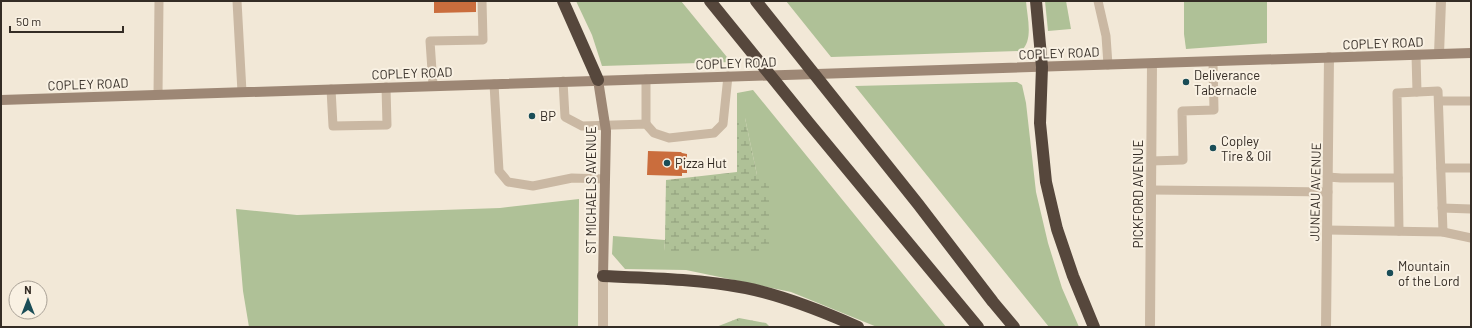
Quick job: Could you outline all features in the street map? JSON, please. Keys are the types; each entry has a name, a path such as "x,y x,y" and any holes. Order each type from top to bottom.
{"highway":[{"path":"563,1 598,80"},
{"path":"710,1 978,327"},
{"path":"756,1 852,120 1014,327"},
{"path":"1036,1 1042,67 1040,123 1046,182 1057,229 1073,276 1094,327"},
{"path":"603,276 699,281 746,288 781,297 804,305 858,327"}],"main road":[{"name":"COPLEY ROAD","path":"1,100 1471,53"},
{"name":"ST MICHAELS AVENUE","path":"598,80 605,126 603,276"}],"street":[{"path":"1439,54 1441,1"},
{"name":"JUNEAU AVENUE","path":"1326,327 1330,57"},
{"name":"PICKFORD AVENUE","path":"1150,325 1152,64"},
{"path":"603,276 603,327"}],"lane":[{"path":"158,95 159,1"},
{"path":"237,1 242,92"},
{"path":"433,85 430,41 483,40 482,1"},
{"path":"1098,1 1106,36 1108,65"},
{"path":"1416,55 1417,92"},
{"path":"1152,161 1183,160 1182,112 1214,110 1213,62"},
{"path":"646,79 646,124 654,133 669,138 714,133 722,124 728,76"},
{"path":"563,81 565,117 582,126 646,124"},
{"path":"494,84 499,171 508,182 533,186 572,178 605,179"},
{"path":"331,89 333,126 380,125 387,124 386,87"},
{"path":"1399,231 1397,93 1438,91 1443,232"},
{"path":"1438,101 1471,101"},
{"path":"1441,168 1471,168"},
{"path":"1328,177 1398,178"},
{"path":"1151,190 1328,192"},
{"path":"1442,208 1471,209"},
{"path":"1327,230 1443,232 1471,238"}],"green space":[{"path":"576,1 681,1 731,62 602,66 592,35"},
{"path":"786,1 1026,1 1029,35 1025,46 1021,51 831,57"},
{"path":"1045,1 1066,1 1071,29 1048,31"},
{"path":"1184,1 1267,1 1267,43 1186,49 1184,34"},
{"path":"1017,82 1022,85 1026,103 1036,192 1048,243 1062,288 1079,327 1049,327 855,86"},
{"path":"753,90 946,327 877,327 791,292 686,270 625,269 612,254 613,236 665,240 664,251 757,175 745,118 737,118 737,93"},
{"path":"737,118 745,118 757,175 771,175 770,251 664,251 666,180 737,172"},
{"path":"579,199 578,327 249,327 243,291 236,209 297,215 500,208"},
{"path":"739,318 766,323 770,327 716,327"}],"building":[{"path":"434,1 476,1 476,12 434,13"},
{"name":"Pizza Hut","path":"648,151 681,152 687,154 687,173 682,173 682,176 647,175"}],"place":[{"name":"Deliverance Tabernacle","path":"1186,82"},
{"name":"BP","path":"532,116"},
{"name":"Copley Tire & Oil","path":"1213,148"},
{"name":"Pizza Hut","path":"667,163"},
{"name":"Mountain of the Lord","path":"1390,273"}]}
